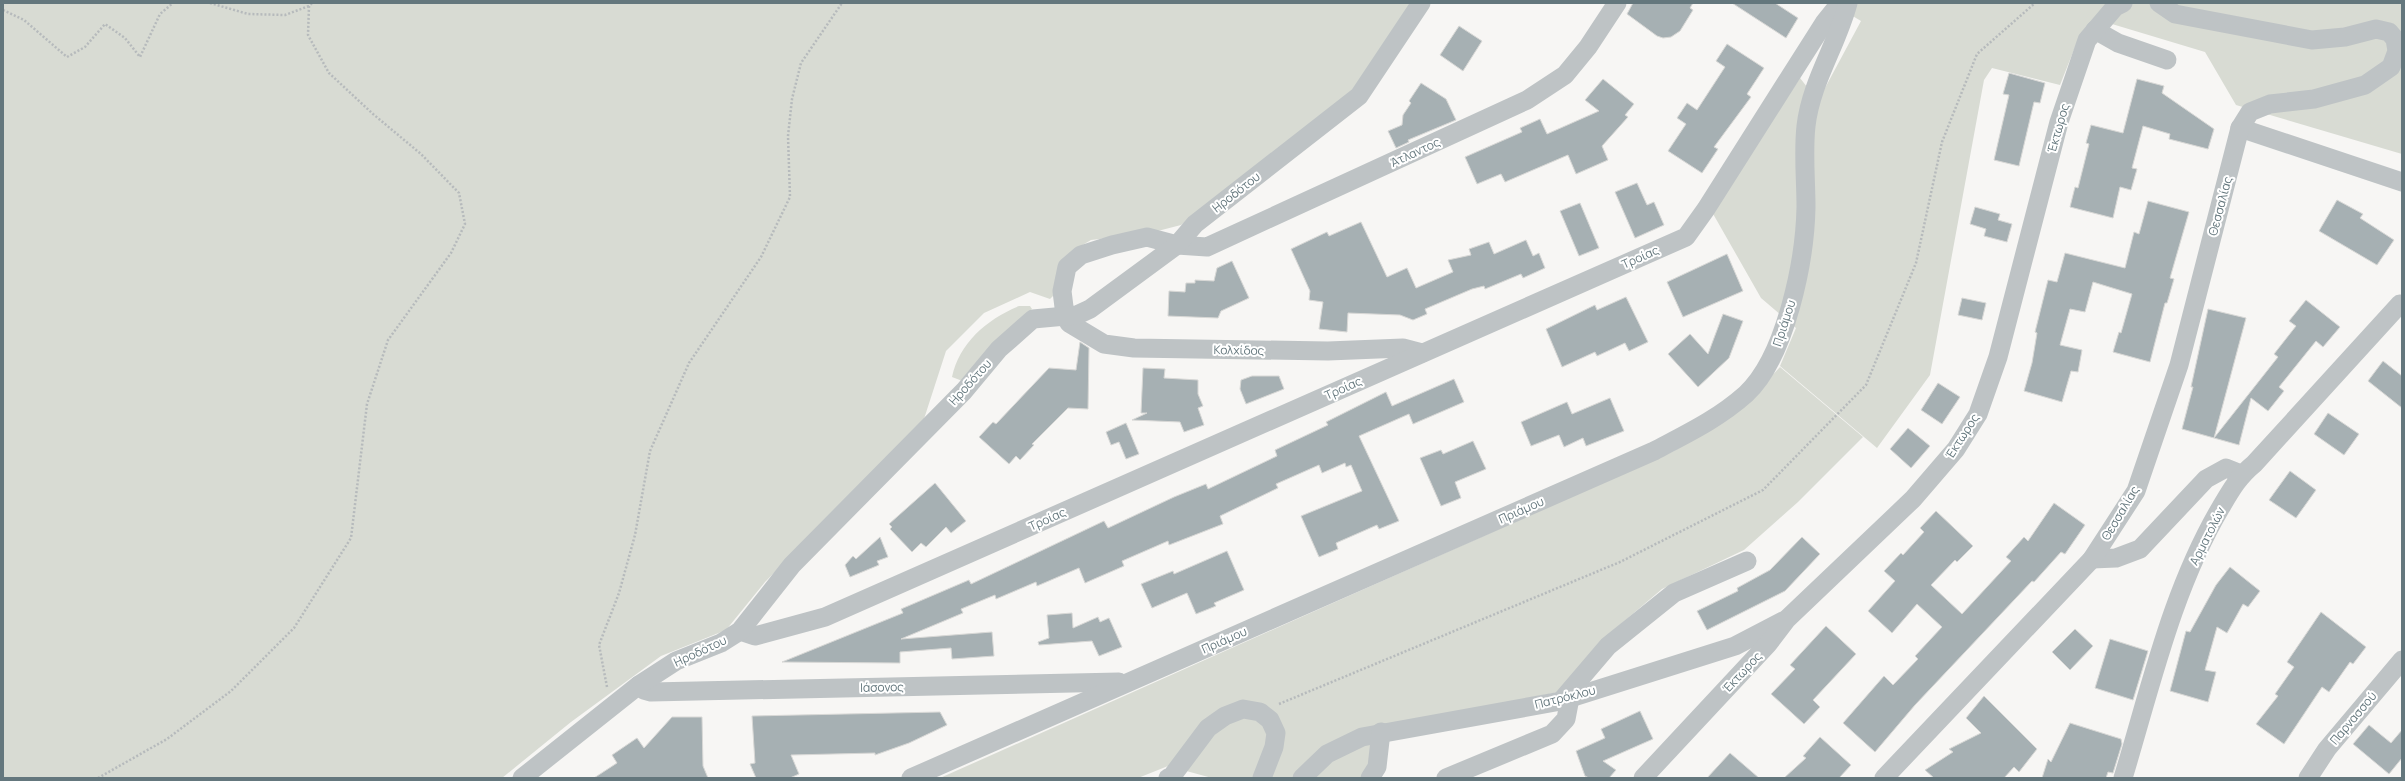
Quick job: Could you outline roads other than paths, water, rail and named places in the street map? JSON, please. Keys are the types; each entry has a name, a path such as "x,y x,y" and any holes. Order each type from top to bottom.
{"street":[{"name":"Ηροδότου","path":"522,778 639,685 676,661 721,643 740,631 792,565 964,390 999,349 1033,319 1077,314 1090,309 1177,245 1195,224 1359,96 1421,3"},
{"name":"Άτλαντος","path":"1065,316 1062,291 1067,267 1082,255 1112,245 1147,237 1177,245 1207,247 1527,100 1565,75 1588,47 1617,3"},
{"name":"Τροίας","path":"740,631 755,636 826,617 1686,237 1706,209 1824,23 1840,3"},
{"name":"Πριάμου","path":"910,778 1654,451 1716,418 1747,393 1770,364 1792,304 1804,241 1806,125 1818,77 1843,23 1848,3"},
{"name":"Έκτωρος","path":"1643,778 1768,644 1787,619 1913,499 1956,450 1978,414 1998,357 2059,122 2086,40 2115,7 2123,3"},
{"name":"Θεσσαλίας","path":"1884,778 2092,559 2136,491 2179,365 2240,128 2250,112 2270,104 2314,99 2365,85 2391,67 2397,51 2395,39 2389,32 2376,29 2345,37 2312,40 2175,14 2159,3"},
{"path":"2095,30 2118,43 2167,60"},
{"path":"2240,128 2402,182"},
{"name":"Αρματολών","path":"2123,778 2182,584 2213,521 2241,474 2254,464 2400,304"},
{"name":"Κολχίδος","path":"1065,316 1069,322 1104,344 1134,348 1328,351 1403,348 1422,354"},
{"path":"2092,559 2116,558 2140,550 2206,479 2226,468 2241,474"},
{"path":"1446,778 1552,734 1566,719 1566,699 1608,646 1674,593 1747,560"},
{"name":"Πατρόκλου","path":"1302,778 1327,754 1362,737 1381,732 1566,699 1735,646 1787,619"},
{"name":"Παρνασσού","path":"2308,778 2327,749 2402,660"},
{"name":"Ιάσονος","path":"639,685 644,690 651,692 1127,682"},
{"path":"1168,778 1172,776 1208,728 1225,716 1243,709 1260,712 1270,720 1276,733 1274,746 1262,778"},
{"path":"1370,778 1377,767 1381,750 1381,732"}]}
